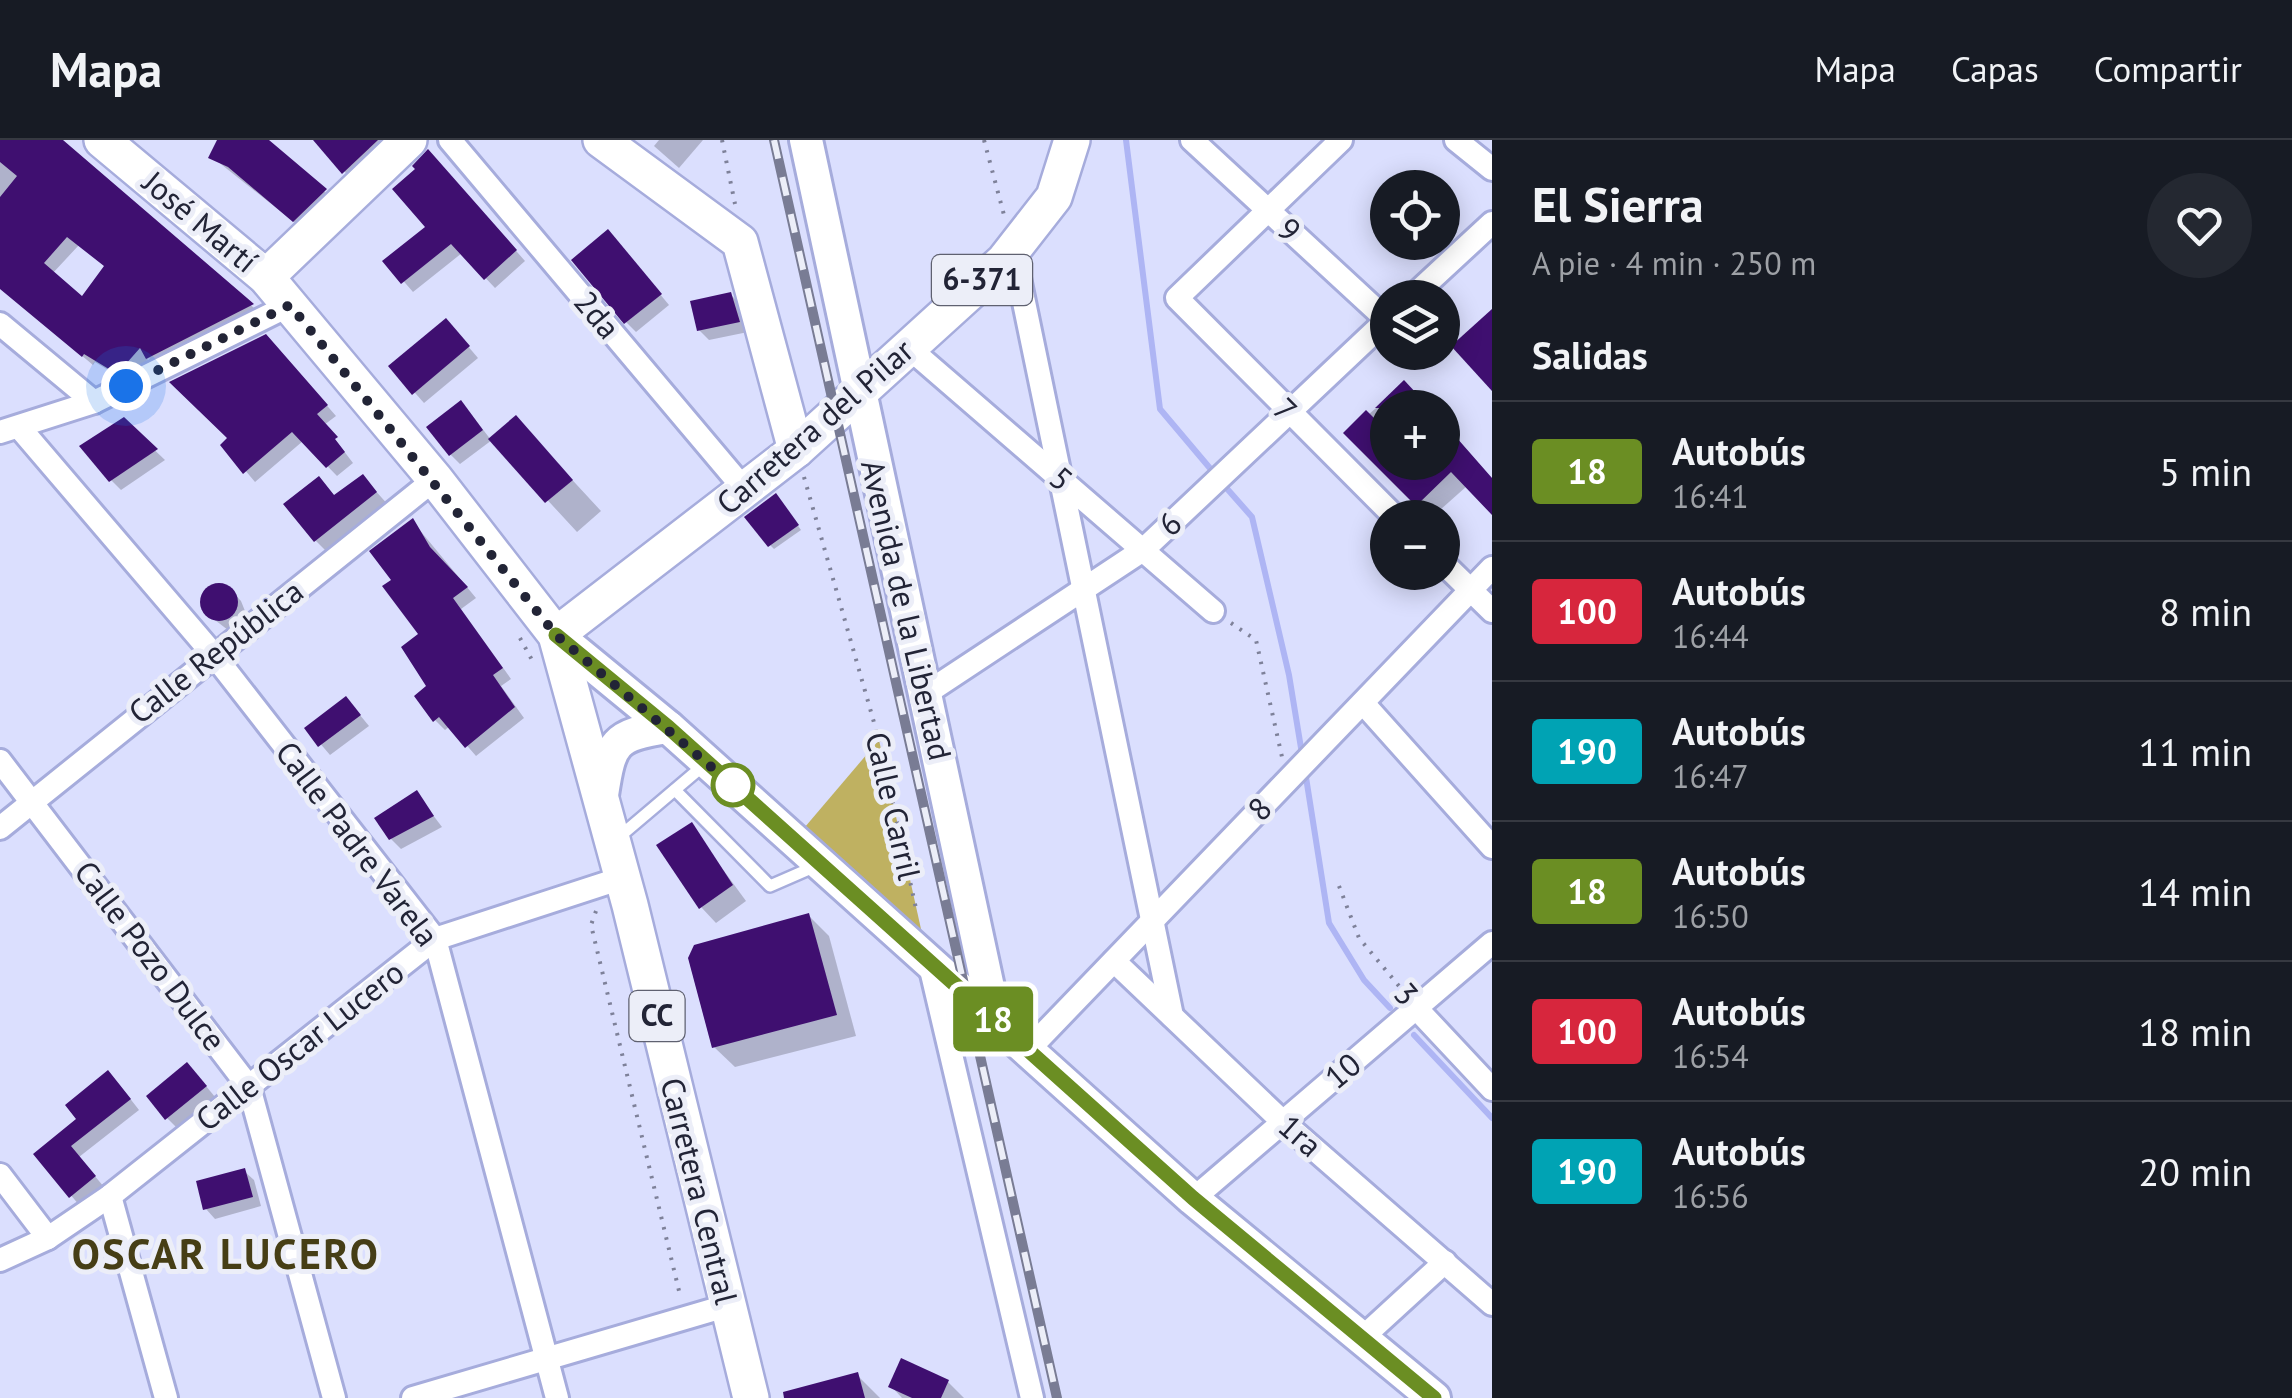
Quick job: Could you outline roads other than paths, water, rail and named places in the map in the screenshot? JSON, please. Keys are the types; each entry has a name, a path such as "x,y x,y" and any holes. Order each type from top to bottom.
{"main road":[{"path":"266,277 409,140"},
{"path":"601,140 740,242 796,450"},
{"name":"Avenida de la Libertad","path":"806,140 857,395 995,1020"},
{"name":"Carretera del Pilar","path":"556,635 796,450 1013,249 1054,197 1072,140"},
{"name":"José Martí","path":"108,142 266,277 435,479 556,635"},
{"path":"556,635 668,727 1193,1198 1434,1398"},
{"name":"Carretera Central","path":"556,635 602,795 751,1398"},
{"path":"602,795 608,754 621,738 668,727"}],"street":[{"name":"2da","path":"450,140 745,490"},
{"name":"9","path":"1192,140 1370,304"},
{"path":"1268,210 1341,140"},
{"path":"1456,140 1492,170"},
{"name":"7","path":"1268,210 1177,298 1377,500"},
{"path":"1430,280 1492,222"},
{"path":"1013,249 1172,1016"},
{"path":"10,430 94,402 290,305"},
{"path":"0,324 94,402"},
{"name":"6","path":"926,694 1142,550 1370,336"},
{"name":"5","path":"909,348 1213,611"},
{"name":"Calle Padre Varela","path":"10,430 213,654 435,939 557,1398"},
{"name":"Calle República","path":"0,828 435,479"},
{"name":"8","path":"1028,1050 1492,568"},
{"path":"1460,579 1492,611"},
{"path":"1362,703 1492,847"},
{"name":"Calle Pozo Dulce","path":"0,761 249,1086 334,1398"},
{"name":"Calle Oscar Lucero","path":"0,1260 48,1238 110,1196 435,939 622,878"},
{"name":"10","path":"1193,1198 1492,942"},
{"path":"929,961 1032,1398"},
{"name":"1ra","path":"1114,961 1284,1122 1492,1304"},
{"name":"3","path":"1417,1008 1492,1089"},
{"path":"0,1176 48,1238"},
{"path":"110,1196 166,1398"},
{"path":"1362,1338 1446,1262"},
{"path":"413,1398 726,1306"}],"lane":[{"path":"613,842 707,762"},
{"path":"675,790 770,886 821,864"}],"waterway":[{"path":"1126,140 1160,409 1214,473"},
{"path":"1222,483 1252,517 1289,675 1302,754"},
{"path":"1305,771 1329,923 1364,980 1390,1008"},
{"path":"1414,1035 1492,1118"}],"railway":[{"path":"774,140 1057,1398"}],"district":[{"name":"OSCAR LUCERO","path":"226,1254"}]}
